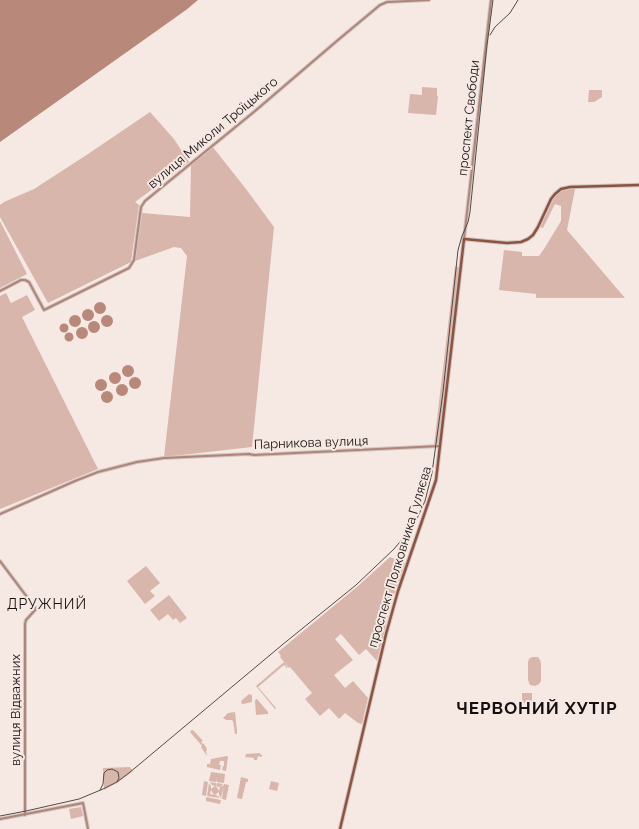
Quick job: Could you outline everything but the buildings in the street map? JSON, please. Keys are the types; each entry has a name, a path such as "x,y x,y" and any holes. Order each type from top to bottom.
{"main road":[{"path":"464,239 506,243 521,242 533,235 551,199 561,189 570,187 639,185"},
{"name":"проспект Полковника Гуляєва","path":"340,829 386,634 398,591 434,486 437,473 464,239"}],"street":[{"name":"вулиця Миколи Троїцького","path":"0,292 21,280 25,280 28,282 44,310 127,269 131,266 135,257 141,207 145,201 380,5 386,2 429,0"},
{"name":"проспект Свободи","path":"464,239 491,0"},
{"name":"Парникова вулиця","path":"0,514 98,472 137,462 162,458 440,446"},
{"name":"вулиця Відважних","path":"0,561 36,609 27,618 25,624 24,723 26,815"},
{"path":"0,820 83,803 88,829"}],"shaded area":[{"path":"0,0 198,0 0,142"},
{"path":"422,87 437,88 438,96 436,115 408,113 410,94 422,95"},
{"path":"589,90 602,90 602,97 594,102 588,102"},
{"path":"150,112 174,139 189,162 135,202 139,205 131,262 48,303 0,217 0,205 34,189"},
{"path":"212,146 274,227 252,447 164,457 187,256 181,248 174,247 135,261 142,213 190,217 191,164"},
{"path":"567,189 575,189 567,230 625,298 536,298 536,294 499,290 504,250 522,252 522,256 539,256 561,221 561,206 555,204 543,228 540,227 555,196 559,192"},
{"path":"0,221 27,274 0,288"},
{"path":"455,266 460,268 440,444 434,445"},
{"path":"6,293 11,303 27,295 35,310 22,317 98,469 0,509 0,296"},
{"path":"100,302 104,304 106,308 104,312 100,314 96,312 94,308 96,304"},
{"path":"88,309 92,311 94,315 92,319 88,321 84,319 82,315 84,311"},
{"path":"75,315 79,317 81,321 79,325 75,327 71,325 69,321 71,317"},
{"path":"107,315 111,317 113,321 111,325 107,327 103,325 101,321 103,317"},
{"path":"94,321 98,323 100,327 98,331 94,333 90,331 88,327 90,323"},
{"path":"62,324 66,324 68,328 66,332 62,332 60,330 60,326"},
{"path":"82,327 86,329 88,333 86,337 82,339 78,337 76,333 78,329"},
{"path":"67,333 71,333 73,337 71,341 67,341 65,339 65,335"},
{"path":"128,365 132,367 134,371 132,375 128,377 124,375 122,371 124,367"},
{"path":"115,372 119,374 121,378 119,382 115,384 111,382 109,378 111,374"},
{"path":"135,377 139,379 141,383 139,387 135,389 131,387 129,383 131,379"},
{"path":"101,379 105,381 107,385 105,389 101,391 97,389 95,385 97,381"},
{"path":"122,384 126,386 128,390 126,394 122,396 118,394 116,390 118,386"},
{"path":"107,391 111,393 113,397 111,401 107,403 103,401 101,397 103,393"},
{"path":"390,557 405,563 391,604 377,661 366,649 359,655 341,634 335,639 353,660 334,675 345,688 353,681 368,698 362,724 358,723 345,713 339,719 329,708 320,716 305,699 312,693 290,667 289,668 278,652 358,586"},
{"path":"146,566 160,583 150,591 155,596 145,604 127,581"},
{"path":"169,595 187,618 180,623 176,618 173,620 168,614 159,621 150,610"},
{"path":"532,657 538,657 541,663 541,681 535,686 530,685 528,680 528,662"},
{"path":"284,662 288,668 284,665 258,687 276,708 275,709 256,686"},
{"path":"522,693 532,693 532,703 522,703"},
{"path":"249,694 252,695 252,702 242,704 241,701"},
{"path":"256,699 268,712 268,714 256,715"},
{"path":"235,712 237,734 235,734 233,721 223,718 228,713"},
{"path":"192,730 203,741 201,742 206,747 207,756 201,747 202,746 190,732"},
{"path":"260,753 262,757 258,756 257,760 254,760 254,758 245,758 246,754"},
{"path":"227,756 226,771 222,770 224,761 220,761 220,770 207,767 207,764 210,764 211,759"},
{"path":"130,767 133,771 104,790 103,768"},
{"path":"211,772 225,774 224,783 217,782 217,780 216,782 209,781"},
{"path":"241,777 248,779 242,799 237,798"},
{"path":"204,781 208,782 206,796 202,795"},
{"path":"271,781 279,783 277,791 269,789"},
{"path":"210,782 216,783 219,791 220,787 224,785 221,798 219,792 215,795 220,798 207,796 209,783 211,789 215,786"},
{"path":"217,783 223,784 220,787 216,786"},
{"path":"224,784 229,785 226,800 222,799"},
{"path":"206,797 221,800 220,804 206,801"},
{"path":"81,807 83,816 71,819 69,809"}],"tram line":[{"path":"0,816 79,799 117,782 356,585 394,549 414,525 425,501 432,473 443,392 458,250 470,212 493,0"},
{"path":"490,35 495,27 510,13 518,0"},
{"path":"100,790 103,784 104,773 107,770 112,769 118,772 119,778 117,782"}],"district":[{"name":"ДРУЖНИЙ","path":"47,605"},
{"name":"ЧЕРВОНИЙ ХУТІР","path":"537,709"}]}
